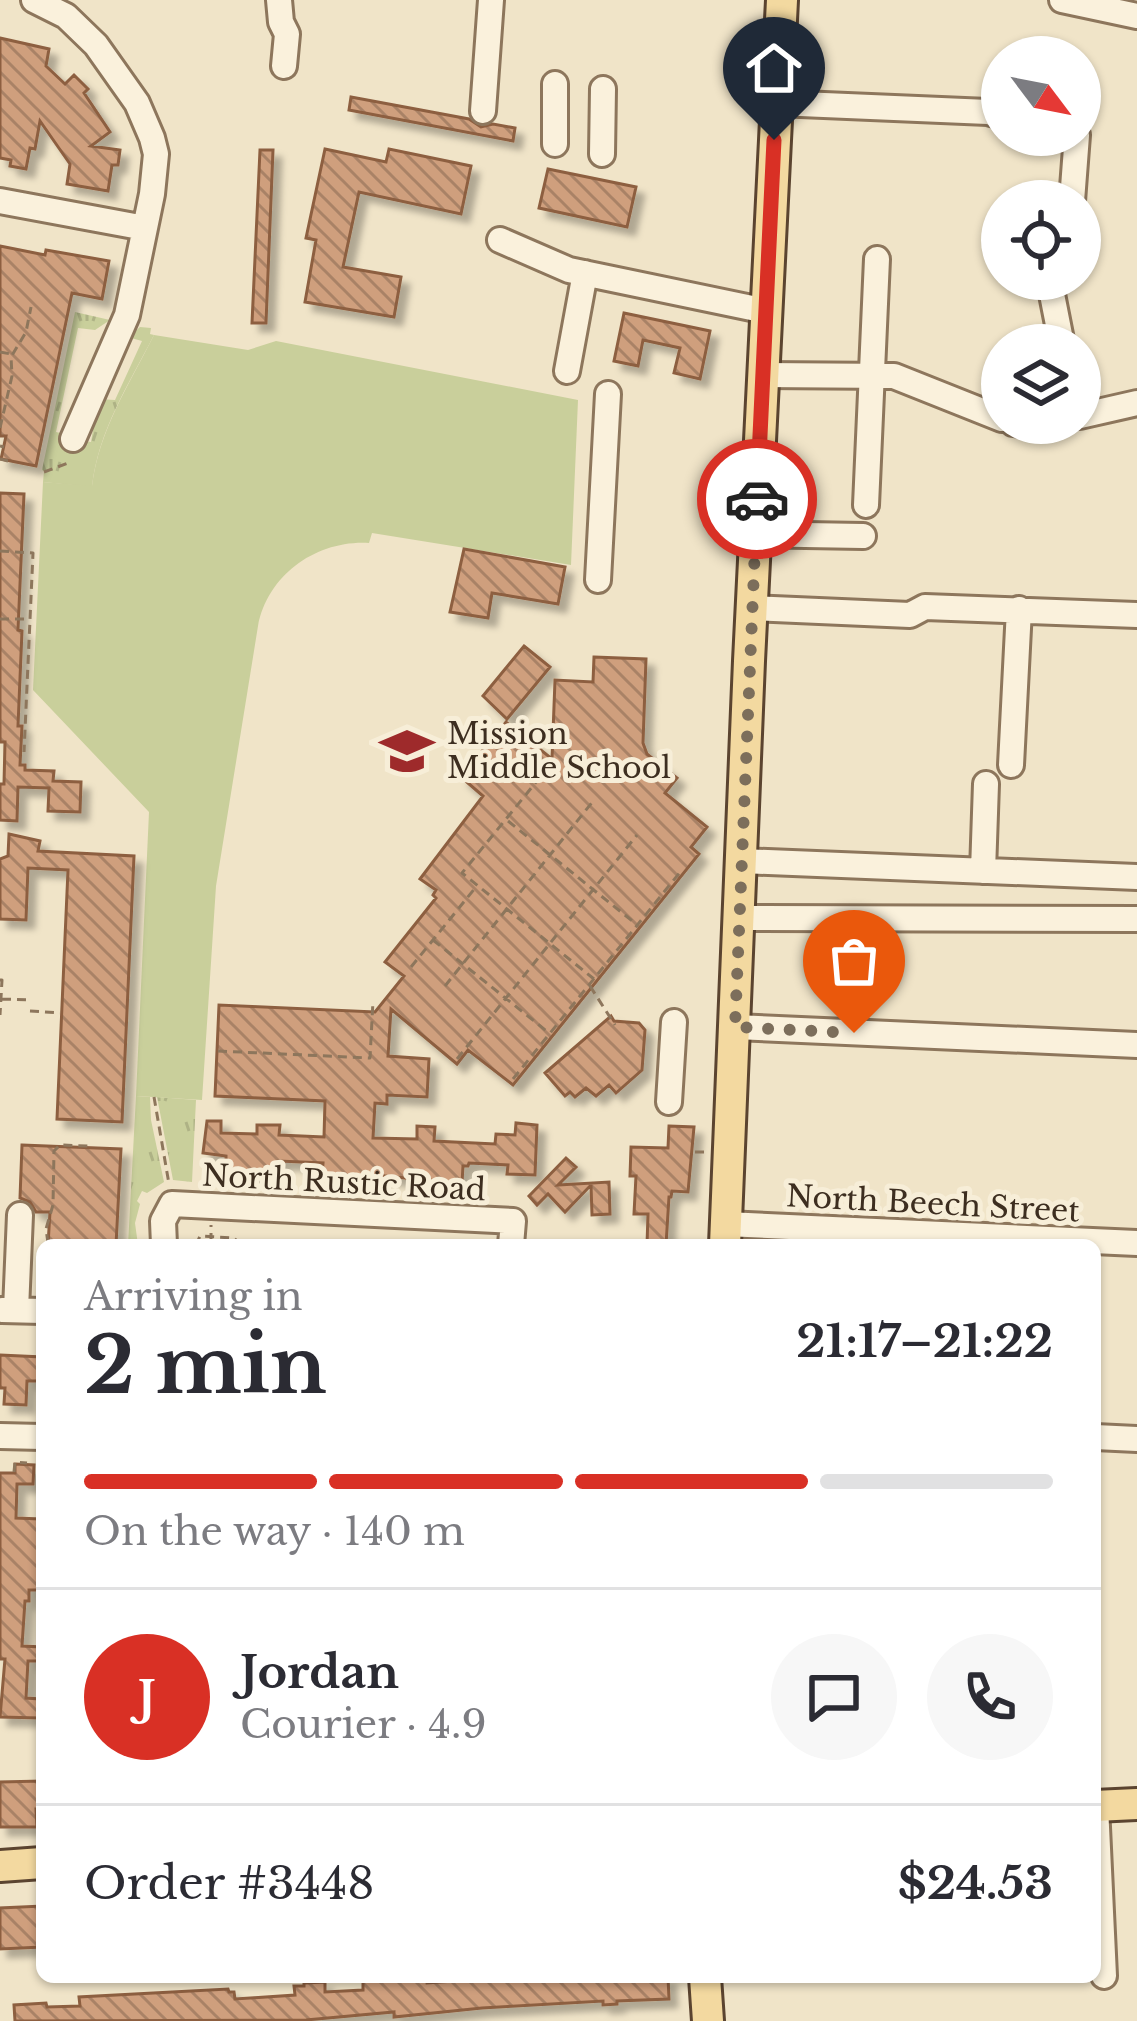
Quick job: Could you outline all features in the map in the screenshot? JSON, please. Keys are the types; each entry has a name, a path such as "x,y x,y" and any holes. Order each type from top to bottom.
{"main road":[{"path":"725,1234 782,0"},
{"path":"1101,1806 1137,1804"},
{"path":"0,1866 36,1863"},
{"path":"705,1983 708,2021"}],"street":[{"path":"34,0 77,25 96,45 137,103 156,154 128,315 73,439"},
{"path":"279,0 287,34 284,66"},
{"path":"483,111 491,0"},
{"path":"1062,0 1137,16"},
{"path":"555,84 555,144"},
{"path":"602,154 603,89"},
{"path":"776,103 981,112"},
{"path":"0,201 146,228"},
{"path":"500,240 569,270 766,310"},
{"path":"866,505 877,259"},
{"path":"567,371 585,273"},
{"path":"763,375 894,376 981,410"},
{"path":"598,580 608,394"},
{"path":"1101,411 1137,403"},
{"path":"755,534 862,536"},
{"path":"752,608 910,615 925,607 1137,615"},
{"path":"1011,765 1019,609"},
{"path":"983,871 986,784"},
{"path":"742,861 1137,877"},
{"path":"740,918 1137,920"},
{"path":"669,1102 674,1022"},
{"path":"735,1027 1137,1045"},
{"path":"164,1239 164,1221 172,1204"},
{"name":"North Rustic Road","path":"172,1204 512,1233"},
{"path":"8,1310 20,1215"},
{"name":"North Beech Street","path":"725,1234 931,1239"},
{"name":"North Beech Street","path":"1101,1243 1137,1244"},
{"path":"0,1436 36,1437"},
{"path":"1101,1437 1137,1439"},
{"path":"1101,1919 1104,1976"}],"path":[{"path":"2,426 9,404 3,396 12,387 12,357 22,344 31,307"},
{"path":"3,343 1,352 21,362"},
{"path":"1,378 11,379"},
{"path":"44,472 68,464 73,439"},
{"path":"0,459 8,461"},
{"path":"0,551 33,553 24,752"},
{"path":"0,619 30,620"},
{"path":"550,765 461,873 594,979"},
{"path":"445,986 594,800"},
{"path":"506,819 638,925"},
{"path":"457,1059 637,835"},
{"path":"513,1079 681,871"},
{"path":"412,968 477,886"},
{"path":"433,940 550,1034"},
{"path":"0,980 0,1016"},
{"path":"589,985 615,1025"},
{"path":"0,1000 30,1000"},
{"path":"218,1051 370,1058 373,1001"},
{"path":"30,1011 60,1013"},
{"path":"154,1097 172,1204"},
{"path":"47,1239 56,1147 89,1146"},
{"path":"694,1152 708,1153"},
{"path":"211,1229 211,1239"},
{"path":"199,1239 235,1239"},
{"path":"14,1472 15,1462 27,1463"}],"green space":[{"path":"75,312 110,320 95,330 78,328 56,432 72,439 91,442 98,399 115,400 142,341 131,335 140,327 151,328 154,335 108,427 92,487 43,482"},
{"path":"154,335 248,350 276,341 578,400 571,565 372,533 369,543 314,554 272,591 258,626 216,886 202,1100 136,1096 149,812 33,690 43,482 92,486 108,427"},
{"path":"136,1096 150,1097 164,1182 147,1193 142,1191 137,1201 137,1239 128,1239"},
{"path":"157,1097 196,1100 192,1182 173,1180"}],"building":[{"path":"0,38 49,49 46,66 65,84 74,75 88,89 84,93 110,132 91,146 120,150 108,191 67,184 70,164 40,121 26,169 0,158"},
{"path":"351,97 469,119 481,127 515,128 513,141 349,110"},
{"path":"325,149 386,162 389,149 471,166 461,214 359,192 343,267 401,277 394,317 305,302 316,240 306,238"},
{"path":"260,150 273,150 266,323 252,323"},
{"path":"548,169 636,187 627,227 539,208"},
{"path":"0,246 109,261 102,299 72,293 36,466 1,459 6,436 0,436"},
{"path":"624,313 710,331 700,379 674,373 680,348 643,340 638,366 614,361"},
{"path":"0,493 24,494 18,630 22,631 20,765 25,770 54,771 53,781 81,782 80,812 48,811 49,788 18,787 17,821 0,820 5,742 0,742"},
{"path":"464,549 565,567 558,604 492,593 488,618 450,612"},
{"path":"524,646 550,667 507,719 483,696"},
{"path":"594,657 646,659 643,743 647,754 677,778 665,793 707,827 691,847 699,854 513,1085 468,1050 457,1064 391,1009 388,1056 429,1059 427,1097 387,1095 387,1104 375,1103 373,1138 417,1139 417,1126 435,1127 434,1141 495,1144 496,1134 515,1135 516,1123 537,1125 535,1175 507,1174 508,1165 469,1163 463,1166 462,1183 372,1175 372,1179 322,1179 323,1163 279,1161 275,1177 226,1173 226,1156 203,1153 207,1121 221,1121 221,1133 257,1134 257,1125 280,1125 279,1135 324,1137 325,1101 215,1096 219,1005 375,1012 404,976 385,962 436,898 436,890 420,879 483,796 461,777 506,722 552,759 555,680 593,682"},
{"path":"9,834 40,841 38,851 134,856 122,1122 57,1119 68,870 28,868 26,920 0,919 0,859 8,856"},
{"path":"611,1016 614,1021 639,1023 645,1030 642,1070 616,1093 609,1085 596,1096 586,1088 575,1097 570,1092 565,1096 545,1073"},
{"path":"669,1126 694,1127 688,1192 672,1191 669,1197 666,1239 647,1239 648,1214 634,1214 636,1176 630,1176 631,1147 668,1148"},
{"path":"22,1145 121,1149 116,1239 48,1239 50,1212 36,1212 20,1198"},
{"path":"566,1158 576,1167 558,1185 609,1182 610,1214 592,1215 591,1185 565,1212 548,1194 537,1205 529,1196"},
{"path":"0,1355 36,1357 36,1381 27,1381 26,1405 4,1404 5,1388 0,1388"},
{"path":"15,1464 34,1465 33,1484 17,1484 16,1518 36,1519 36,1590 29,1590 29,1601 25,1601 22,1646 36,1647 36,1661 28,1661 26,1698 36,1699 36,1718 0,1717 5,1659 0,1659 0,1473 15,1473"},
{"path":"36,1781 36,1827 0,1827 0,1782"},
{"path":"36,1906 36,1947 0,1949 0,1908"},
{"path":"304,1983 325,1983 325,1992 363,1990 363,1983 668,1983 669,1999 306,2020 15,2021 14,2005 80,2006 79,1997 228,1989 235,1999 295,1995 294,1986"}],"way so far":[{"path":"757,499 735,1027 854,1033"}],"place":[{"name":"Mission Middle School","path":"407,751"}],"route":[{"path":"757,499 774,140"}]}
